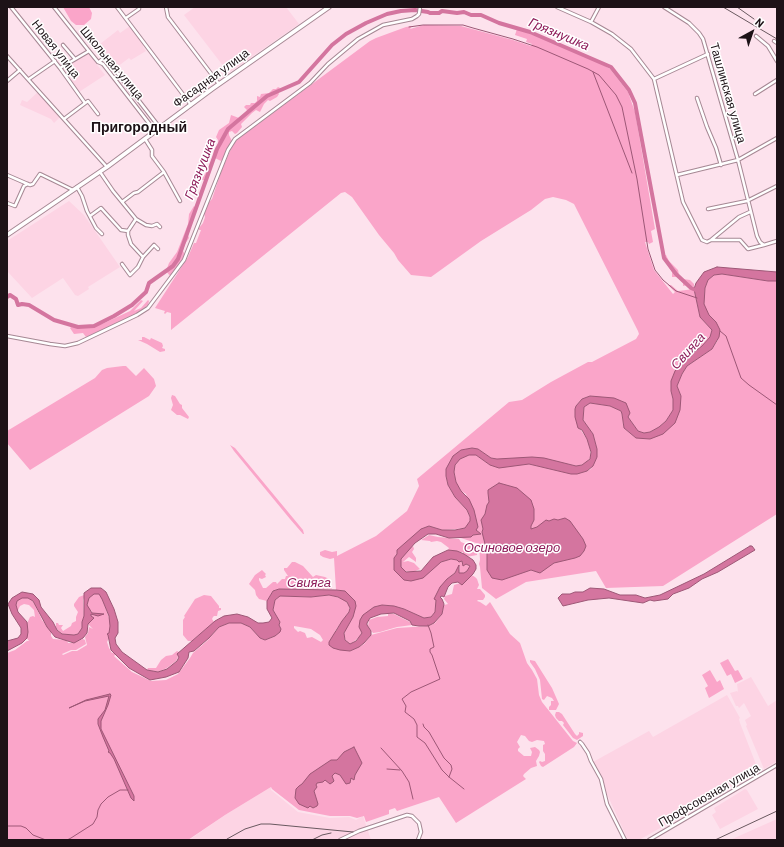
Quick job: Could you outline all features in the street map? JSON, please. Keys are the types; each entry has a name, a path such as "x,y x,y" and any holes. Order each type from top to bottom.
{"main road":[{"name":"Фасадная улица","path":"7,235 100,172 219,84 329,7"}],"street":[{"name":"Новая улица","path":"10,7 55,60 85,103 88,101 98,114"},
{"name":"Школьная улица","path":"54,7 89,51 99,62 103,64 155,131"},
{"path":"117,7 191,105"},
{"path":"126,18 139,9 139,7"},
{"path":"166,7 168,17 219,84"},
{"path":"7,336 65,346 78,343 148,308 184,260 228,150 235,139 310,83 328,64 358,39 383,25 412,19 418,16 420,7"},
{"path":"557,7 591,22 612,34 631,49 654,79 683,202 702,240 707,242 711,240 740,240 748,249 777,241"},
{"path":"591,22 599,7"},
{"name":"Ташлинская улица","path":"664,7 689,23 696,29 703,39 738,160 747,201 757,236 760,242 764,245"},
{"path":"756,36 768,46 777,61"},
{"path":"63,45 75,59"},
{"path":"60,68 89,51"},
{"path":"654,79 708,54"},
{"path":"7,56 107,167"},
{"path":"99,62 106,57 160,128"},
{"path":"28,79 55,60"},
{"path":"7,81 20,70"},
{"path":"755,94 777,80"},
{"path":"697,98 706,127 716,148 721,165"},
{"path":"64,119 85,103"},
{"path":"676,175 738,160 777,138"},
{"path":"145,139 152,150 152,156 164,172 180,201"},
{"path":"100,172 136,219 146,225 152,226 157,224 160,227"},
{"path":"122,202 160,177 164,172"},
{"path":"7,203 15,206 24,186 33,184 40,174 73,190"},
{"path":"7,175 28,184"},
{"path":"708,209 747,201 777,186"},
{"path":"77,187 96,228 102,234"},
{"path":"90,216 101,208 121,230 128,231"},
{"path":"711,240 739,217 750,212"},
{"path":"136,219 128,231 128,235 131,244 143,257"},
{"path":"122,264 130,275 138,267 143,257 154,245 158,249"},
{"path":"580,742 588,753 601,779 607,804 625,840"},
{"name":"Профсоюзная улица","path":"649,840 777,765"},
{"path":"340,840 359,831 407,815 412,816 419,823 421,832 418,840"}],"shaded area":[{"path":"63,7 89,7 92,13 91,19 84,25 76,25 71,21"},
{"path":"195,7 286,7 299,24 230,72 226,66 224,67 184,15"},
{"path":"424,25 461,26 531,46 532,44 526,42 527,39 515,35 517,29 558,44 599,62 610,69 628,92 635,112 655,229 651,231 653,242 649,244 648,242 645,242 654,270 673,294 675,292 668,285 671,285 678,291 694,289 700,317 712,330 710,337 702,346 683,361 671,391 673,410 666,421 650,432 644,433 638,431 628,417 630,413 590,396 582,399 576,406 575,414 580,429 587,439 590,448 590,458 585,464 576,466 563,463 497,459 491,458 478,449 472,448 461,450 446,476 448,485 455,497 467,510 471,521 466,528 442,530 429,526 397,554 399,576 430,572 434,566 451,559 462,561 470,567 468,571 459,573 460,566 455,573 447,579 436,600 435,612 431,617 424,618 404,609 388,605 374,607 360,636 351,644 347,642 344,637 345,629 353,617 355,604 354,600 345,591 336,590 334,558 330,559 323,557 320,555 320,552 325,550 332,552 337,551 337,556 376,536 407,511 419,486 417,479 509,402 522,400 588,362 592,362 636,339 639,334 574,204 566,200 553,197 545,199 531,210 481,241 431,277 411,275 379,235 352,197 345,192 341,193 171,330 171,313 167,312 165,314 165,311 155,308 188,257 194,243 196,243 201,230 199,230 199,228 205,217 204,214 209,202 212,199 222,169 234,142 370,41 406,27 412,26 410,29"},
{"path":"130,26 144,45 143,47 146,51 131,60 129,58 117,67 100,44 118,30 120,33"},
{"path":"88,53 105,75 79,92 71,80 78,75 70,64"},
{"path":"278,87 280,88 277,97 270,101 268,100 260,112 256,110 252,113 241,124 242,127 237,133 235,134 232,131 229,132 232,141 223,159 221,161 215,158 209,176 204,179 205,180 201,180 209,168 214,150 218,145 218,140 216,137 219,130 229,123 231,115 239,118 246,112 247,110 244,107 246,105 250,105 251,103 255,103 257,101 257,96 260,97 261,94 269,93"},
{"path":"38,92 60,117 54,123 51,119 20,105 22,100 27,102"},
{"path":"69,201 84,215 120,267 88,287 89,289 78,296 75,295 63,278 32,298 7,271 7,241"},
{"path":"194,206 196,211 188,235 189,238 183,251 185,255 177,270 172,276 170,276 166,271 169,263 177,252 188,224 189,214"},
{"path":"666,255 669,261 678,270 679,275 683,279 690,280 694,284 694,287 687,285 683,286 683,283 677,277 672,277 672,272 662,257"},
{"path":"722,274 777,281 777,514 663,586 606,588 596,571 526,582 496,599 482,588 479,564 479,544 458,537 470,537 480,534 476,530 466,494 461,491 456,484 453,468 460,458 469,455 476,455 490,465 529,464 574,474 587,471 591,469 597,457 597,449 593,434 583,420 584,407 590,403 610,406 621,411 624,428 636,438 647,438 663,434 681,396 677,386 682,374 687,366 712,349 718,340 703,305 705,288 708,280 714,275"},
{"path":"141,300 143,301 134,311 141,308 148,300 149,301 148,305 139,312 119,323 86,337 83,333 74,334 70,328 86,328 102,324 130,311"},
{"path":"142,337 150,340 151,338 162,343 162,348 165,349 165,351 160,352 138,340 142,340"},
{"path":"126,366 136,376 144,368 154,379 156,386 149,396 30,470 7,443 7,431 95,378 102,370"},
{"path":"172,395 175,396 182,405 182,408 189,417 188,419 177,415 171,410 173,405 171,398"},
{"path":"230,445 235,448 303,530 304,534 290,519"},
{"path":"429,535 459,539 461,542 478,547 477,555 466,557 463,555 463,552 448,550 449,548 441,542 421,540"},
{"path":"413,546 414,549 412,552 416,558 416,562 409,557 403,562 408,561 414,563 420,569 413,572 404,571 400,567 400,559 409,548"},
{"path":"292,562 303,566 313,577 316,575 329,579 329,585 332,588 279,589 273,591 267,601 259,599 255,590 249,584 255,575 262,570 266,574 266,577 262,579 259,578 259,580 263,588 266,588 273,582 276,582 277,584 288,576 284,568 287,568"},
{"path":"470,574 477,579 479,585 477,589 480,589 485,597 483,600 477,601 486,606 490,602 510,634 520,643 527,663 537,679 539,695 542,702 573,741 577,743 574,747 543,767 539,762 545,761 545,754 543,751 543,745 545,744 544,741 537,740 532,742 525,736 521,735 517,742 520,747 518,751 524,756 531,756 532,752 530,748 535,747 539,750 539,756 536,761 537,766 531,768 524,774 523,776 526,779 456,823 439,797 397,811 395,808 389,810 389,814 366,822 364,816 357,818 350,816 330,816 299,810 271,787 188,840 7,840 7,653 29,641 26,637 25,628 30,617 35,617 34,610 29,605 24,604 16,610 15,604 19,598 25,597 31,599 42,620 51,631 51,636 53,639 67,640 68,643 83,639 85,640 86,644 76,650 71,650 62,654 63,655 72,651 77,651 87,645 85,637 88,633 89,627 93,629 88,624 92,611 87,607 87,600 92,594 101,594 111,624 107,642 109,648 112,653 114,652 116,654 114,656 132,672 151,681 166,680 178,674 193,653 208,640 219,627 229,623 241,623 250,627 260,638 265,640 275,636 281,629 279,625 280,622 273,610 275,600 280,596 311,597 329,595 344,599 349,605 349,612 335,631 346,650 350,651 364,644 371,635 397,628 428,626 435,623 442,614 444,605 448,604 444,599 445,596 452,594 454,585 463,582","holes":["294,626 311,629 320,635 323,640 321,642 312,637 307,638 305,633 300,631 298,632"]},
{"path":"84,595 84,616 82,628 78,634 62,634 56,628 56,623 63,625 61,628 63,631 76,621 78,612 74,604 79,597"},
{"path":"204,595 211,596 221,610 218,611 217,616 213,617 212,619 214,622 192,641 188,641 183,635 184,616 195,599"},
{"path":"388,614 394,614 410,622 412,625 373,633 368,626 369,620 377,617 388,616"},
{"path":"177,651 179,652 176,661 167,668 158,672 147,670 148,668 156,668 161,660"},
{"path":"728,659 735,671 738,670 743,679 735,683 731,674 727,676 720,663"},
{"path":"530,660 535,661 552,688 559,704 556,710 549,710 551,701 554,701 552,698 547,696 544,700 542,699 540,680"},
{"path":"710,670 717,682 720,680 724,689 709,698 705,688 708,686 702,675"},
{"path":"751,677 768,706 777,700 777,761 764,769 746,726 745,720 751,716 744,703 739,708 736,706 730,693 738,692 737,684"},
{"path":"727,695 740,718 740,723 759,772 726,788 726,790 720,794 639,840 628,840 606,792 597,767 593,762 649,731 653,737"},
{"path":"556,712 562,714 577,736 579,732 583,733 583,736 577,740 573,738 563,725 564,723 556,718"},
{"path":"271,787 271,790 298,812 330,818 349,817 356,820 363,816 371,840 189,840 225,815"},
{"path":"745,789 758,809 720,829 712,815 716,812 714,808"},
{"path":"777,819 777,838 773,840 730,840"}],"water":[{"name":"Свияга","path":"717,267 777,272 777,281 722,274 714,275 708,280 705,288 704,304 709,315 716,322 720,330 719,337 712,349 687,366 682,374 677,386 681,396 680,410 675,423 663,434 650,439 636,438 624,428 621,411 610,406 590,403 584,407 583,420 593,434 597,449 597,457 593,466 587,471 571,474 529,464 499,468 490,465 476,455 469,455 460,459 455,465 454,472 456,482 461,491 469,499 474,510 478,527 476,530 481,534 473,535 471,537 449,538 436,534 428,534 415,543 401,559 401,567 406,572 421,571 433,557 448,550 457,551 464,554 473,560 476,565 476,569 473,574 462,585 458,582 452,583 448,587 444,597 440,597 444,604 442,614 434,623 428,626 412,625 410,621 394,613 381,614 370,618 367,623 371,631 371,635 364,643 350,651 340,650 333,648 329,645 329,642 349,612 350,608 347,602 338,597 329,595 311,597 280,596 275,600 273,610 280,622 279,625 281,629 275,636 265,640 260,638 250,627 241,623 229,623 219,627 194,651 189,652 188,658 179,672 166,677 150,680 129,668 111,650 107,634 109,633 110,626 109,616 99,594 94,594 89,598 87,605 92,613 104,614 98,616 91,614 94,618 88,624 87,633 83,638 74,643 55,637 47,627 33,601 28,598 22,598 17,601 16,605 18,612 27,622 27,638 22,643 7,651 7,641 18,638 21,634 21,628 12,614 8,604 12,598 22,592 33,594 39,600 41,607 53,622 57,630 62,634 74,635 78,634 82,628 84,616 84,593 91,588 101,588 106,592 118,622 118,633 115,638 116,644 122,652 147,670 158,672 167,669 177,661 179,657 177,654 215,621 224,616 237,614 248,617 258,623 269,622 272,618 267,609 267,601 273,591 279,589 345,591 355,601 356,606 353,617 344,633 345,640 350,644 356,641 362,633 359,627 360,620 363,615 374,607 382,605 394,606 424,618 431,617 435,612 436,600 434,599 440,587 455,573 459,565 459,573 464,573 470,566 466,564 463,566 462,561 459,562 451,559 441,562 423,578 411,581 404,580 394,570 394,558 397,554 397,550 421,529 429,526 442,530 455,530 465,528 470,521 467,510 455,497 448,485 446,469 453,456 461,450 472,448 478,449 491,458 497,459 532,457 544,458 576,466 582,465 590,459 591,452 587,439 582,430 578,428 575,417 575,409 582,399 590,396 614,398 626,403 630,413 628,417 638,431 644,433 650,432 659,427 666,421 673,410 671,381 675,371 683,361 702,346 710,337 712,330 700,317 694,289 696,283 704,272"},
{"name":"Осиновое озеро","path":"499,483 517,488 531,500 534,509 534,520 531,529 537,527 546,520 549,521 565,518 570,521 583,539 586,546 580,556 554,563 540,573 531,570 502,580 492,578 487,570 487,552 482,532 483,529 481,520 485,514 489,502 488,490"},
{"path":"752,546 755,550 718,572 702,579 689,588 673,594 668,599 654,601 650,600 643,603 609,598 588,600 563,606 558,598 562,594 583,592 590,588 604,589 620,595 636,595 645,598 660,595 704,574"},
{"path":"110,694 108,705 101,721 101,729 134,796 134,801 131,798 114,759 108,752 109,751 98,724 98,719 105,710 109,696 85,701 69,708 86,700"},
{"path":"354,747 362,763 355,775 354,780 351,778 350,783 346,784 340,775 335,773 332,776 334,781 330,784 325,780 317,783 317,787 314,791 318,804 317,806 313,808 310,806 308,808 299,804 295,798 296,789 310,774 331,760 337,760 344,752"}],"waterway":[{"name":"Грязнушка","path":"7,297 10,295 16,299 18,305 29,305 54,320 78,327 94,326 132,305 146,292 149,283 173,266 178,259 217,149 228,129 267,96 299,82 332,45 346,34 387,14 415,10 430,13 439,13 442,11 457,13 464,12 471,15 481,15 499,23 530,32 611,67 629,90 635,103 664,258 676,274 691,288 698,291"},
{"path":"409,27 423,25 463,25 537,47 599,75 616,95 622,107 637,179 648,249 655,270 663,280 676,291 697,298"},
{"path":"593,72 632,173"},
{"path":"720,331 726,336 741,378 777,405"},
{"path":"428,625 434,647 430,649 430,652 440,679 411,692 402,699 406,706 405,712 414,719 417,725 417,737 425,743 442,770 464,789"},
{"path":"423,724 444,758 451,765 452,769 449,777"},
{"path":"381,748 402,771 409,782 413,799"},
{"path":"387,769 400,770"},
{"path":"67,840 93,824 101,804 108,797 120,790 128,790"},
{"path":"7,826 21,826 26,828 33,835 46,840"}],"railway":[{"path":"723,7 777,39"},
{"path":"737,7 754,19"},
{"path":"715,840 777,811"},
{"path":"227,839 245,829 261,824 353,832"},
{"path":"312,840 322,835 331,833"}],"district":[{"name":"Пригородный","path":"139,127"}]}
